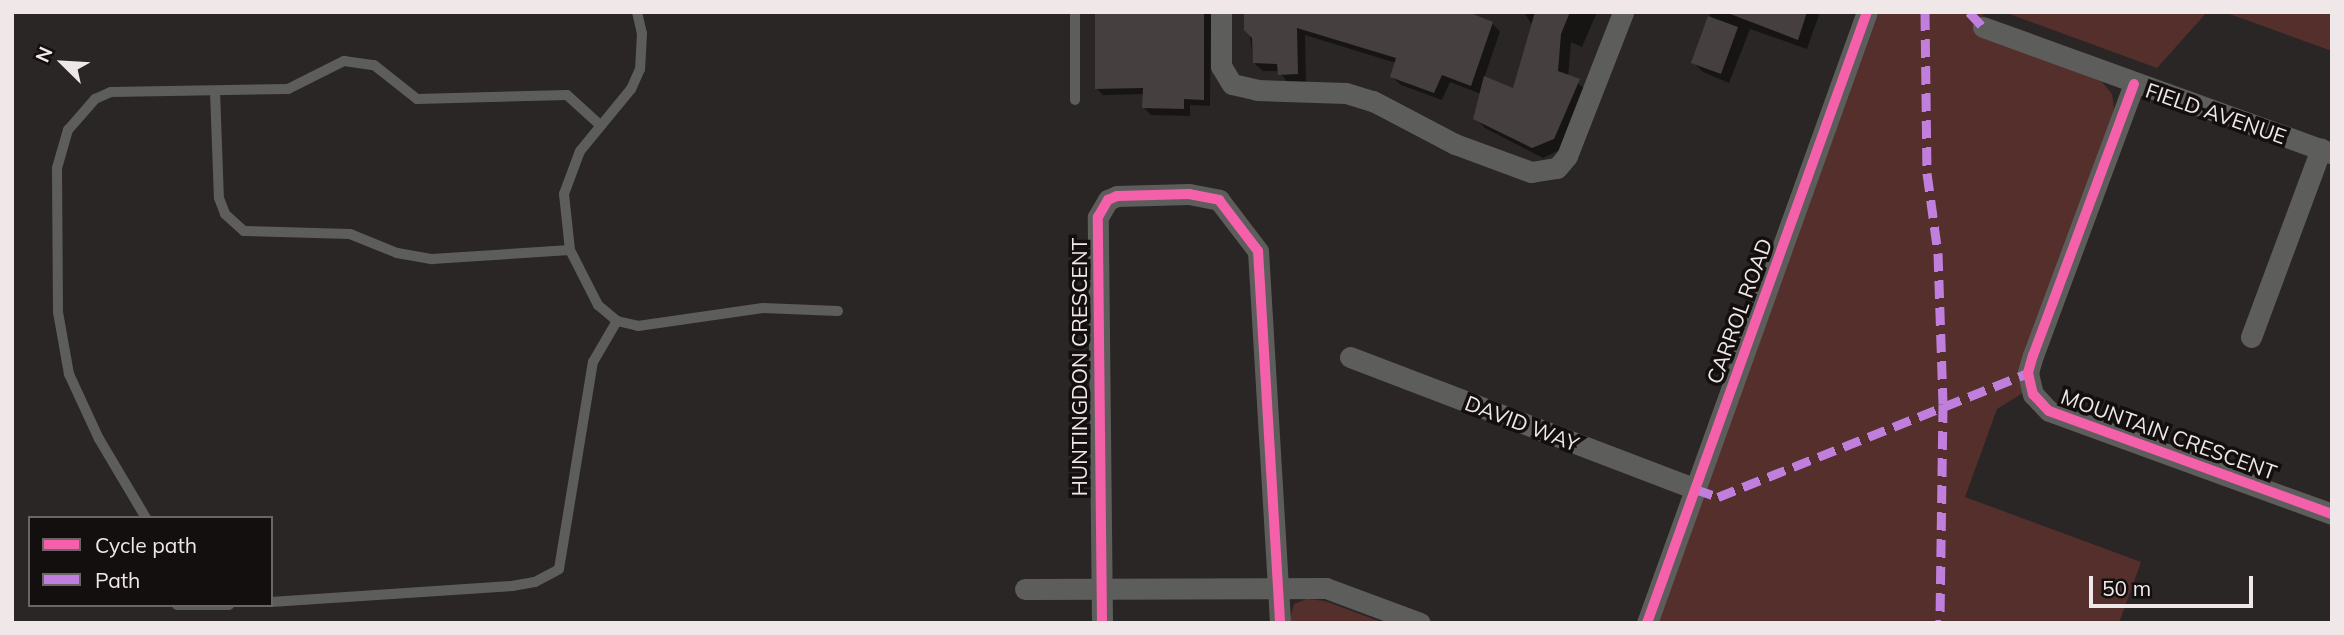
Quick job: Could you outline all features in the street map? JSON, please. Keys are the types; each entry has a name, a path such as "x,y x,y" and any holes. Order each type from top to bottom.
{"street":[{"path":"1221,12 1221,66 1232,84 1257,90 1309,89 1373,101 1513,168 1545,172 1567,156 1623,12"},
{"name":"CARROL ROAD","path":"1647,623 1867,12"},
{"name":"FIELD AVENUE","path":"1983,27 2134,84 2326,151"},
{"name":"MOUNTAIN CRESCENT","path":"2134,84 2028,373 2033,394 2049,411 2332,514"},
{"path":"2251,337 2326,151"},
{"name":"HUNTINGDON CRESCENT","path":"1102,589 1098,216 1108,201 1117,195 1177,194 1219,200 1258,250 1280,586"},
{"name":"DAVID WAY","path":"1350,357 1695,489"},
{"path":"1280,586 1280,623"},
{"path":"1025,589 1280,586 1326,588 1419,623"},
{"path":"1102,589 1102,623"}],"lane":[{"path":"637,12 642,33 640,69 631,89 580,151 564,194 570,250 598,305 617,321 664,325 763,308 838,311"},
{"path":"1075,12 1075,100"},
{"path":"145,516 99,439 69,374 58,312 57,168 68,130 95,99 111,92 288,89 341,62 366,63 384,70 417,99 567,95 600,125"},
{"path":"215,91 219,198 225,214 244,231 351,234 397,253 432,259 570,250"},
{"path":"273,602 512,586 535,582 559,569 593,362 617,321"}],"shaded area":[{"path":"1879,12 1984,12 1976,35 2074,69 2102,82 2112,94 2114,109 2023,393 1997,409 1965,497 2141,562 2119,623 1657,623"},
{"path":"2004,12 2207,12 2157,68"},
{"path":"2224,12 2332,12 2332,51"},
{"path":"1307,599 1325,601 1384,623 1289,623 1294,604"}],"building":[{"path":"1095,12 1204,12 1204,100 1184,99 1184,109 1142,108 1143,88 1095,89"},
{"path":"1244,12 1468,12 1493,22 1471,86 1442,75 1434,93 1390,77 1396,58 1297,28 1298,74 1278,75 1277,64 1253,63 1252,38 1244,30"},
{"path":"1535,12 1570,12 1561,34 1558,71 1580,79 1554,139 1532,148 1473,119 1484,76 1513,88"},
{"path":"1725,12 1807,12 1798,40"},
{"path":"1708,16 1738,27 1721,74 1691,63"}],"marked path":[{"path":"1925,12 1927,173 1938,253 1943,404 1940,623"},
{"path":"1969,12 1983,27"},
{"path":"1695,489 1718,497 2028,373"}],"cycle path":[{"path":"1647,623 1867,12"},
{"path":"2134,84 2033,355 2028,373 2033,394 2049,411 2332,514"},
{"path":"1102,623 1098,217 1108,200 1117,196 1189,194 1219,200 1258,251 1280,623"}]}
